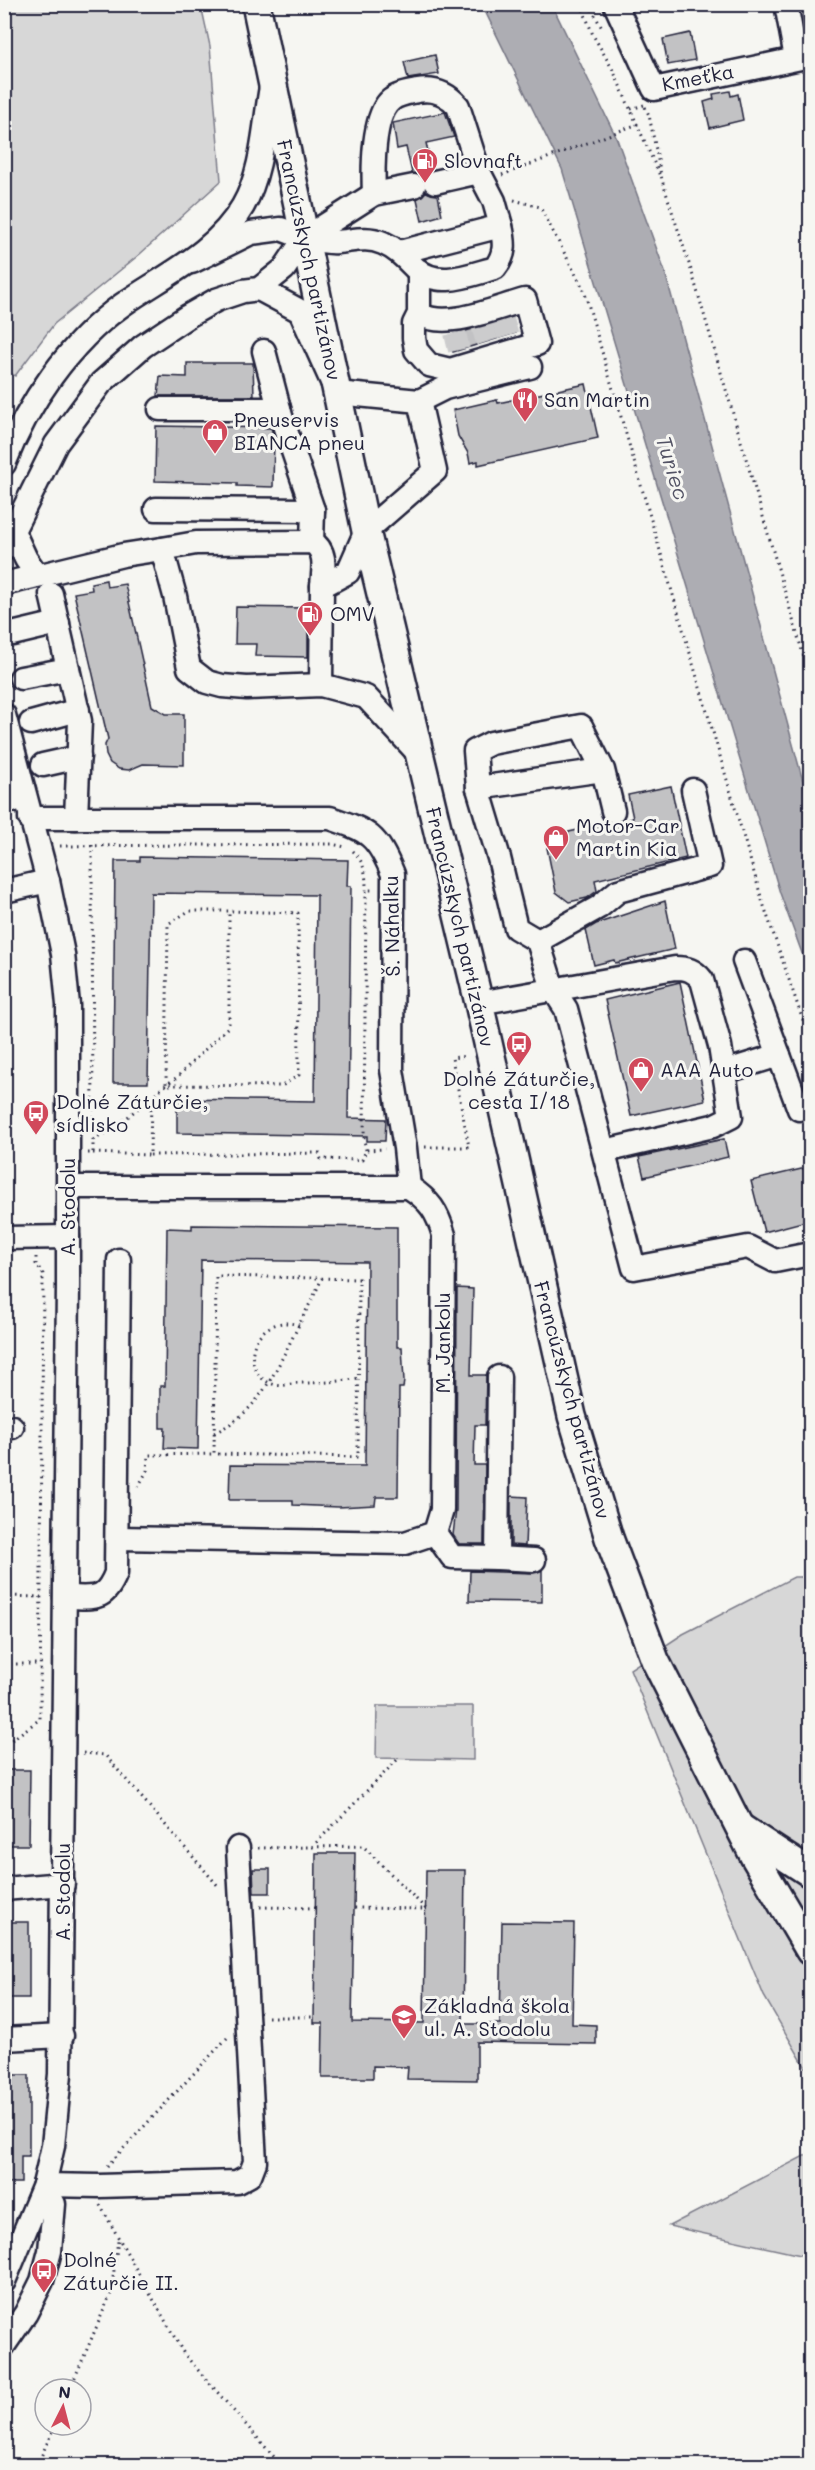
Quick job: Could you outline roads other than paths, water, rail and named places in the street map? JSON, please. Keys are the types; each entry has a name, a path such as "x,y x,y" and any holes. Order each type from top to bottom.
{"main road":[{"name":"Francúzskych partizánov","path":"256,4 366,531 479,1004 572,1416 609,1538 656,1660 738,1826 810,1951"},
{"path":"738,1826 810,1873"}],"street":[{"name":"Kmeťka","path":"615,4 654,89 803,57 786,4"},
{"path":"192,262 231,224 244,205 256,175 272,82"},
{"path":"4,464 29,409 89,334 120,307 192,262 251,233 281,229 305,238 336,242 355,238 370,239 400,252 419,271 439,280 495,268 504,252 505,244 489,174 458,106 450,97 438,91 426,89 397,96 389,101 383,110 373,154 374,194"},
{"path":"37,575 9,541 56,444 101,383 143,346 188,316 216,300 243,291 258,289 284,269 305,238 374,194 489,174"},
{"path":"400,252 501,225"},
{"path":"419,271 419,314 414,324 414,338 416,350 422,359 439,369 450,369 486,336"},
{"path":"258,289 300,311 337,393 419,401 445,388 486,336"},
{"path":"419,314 486,336"},
{"path":"264,351 279,409 313,510 312,542"},
{"path":"322,586 348,572 366,531 435,471 419,401"},
{"path":"160,409 279,409"},
{"path":"156,509 313,510"},
{"path":"4,584 37,575 196,543 312,542 319,546 323,553 321,685"},
{"path":"162,549 175,596 189,668 198,676 222,686 247,688 321,685 366,697 418,753"},
{"path":"51,594 80,721 79,757 84,818"},
{"path":"12,634 58,623"},
{"path":"21,678 68,669"},
{"path":"31,723 78,710"},
{"name":"A. Stodolu","path":"4,716 20,806 38,846 48,881 63,954 68,1005 62,2036 52,2146 44,2185 4,2281"},
{"path":"613,811 603,770 581,726 491,743 475,751 478,789 499,858 516,928 538,941 553,988 566,1009 634,1268 748,1247 775,1262 810,1254"},
{"path":"43,765 79,757"},
{"path":"478,789 603,770"},
{"path":"538,941 599,907 618,891 710,866 693,790"},
{"name":"Š. Náhalku","path":"20,806 84,818 330,818 368,834 383,848 393,874 394,890 392,1070 409,1187"},
{"path":"4,891 48,881"},
{"path":"744,962 799,1109"},
{"path":"479,1004 553,988 675,968 686,968 696,973 702,980 720,1046 731,1117 713,1126 604,1151"},
{"path":"724,1072 778,1055"},
{"path":"68,1187 409,1187"},
{"name":"M. Jankolu","path":"409,1187 423,1196 438,1214 444,1235 442,1510 435,1533"},
{"path":"4,1238 68,1237"},
{"path":"65,1597 100,1597 109,1590 116,1574 119,1260"},
{"path":"496,1558 499,1377"},
{"path":"117,1538 405,1543 435,1533 452,1557 534,1560"},
{"path":"4,2345 26,2313 42,2281 50,2251 54,2204 44,2185 99,2186 237,2182 249,2175 255,2162 243,1906 238,1848"},
{"path":"4,1889 63,1884"},
{"path":"4,2039 62,2036"}],"water":[{"name":"Turiec","path":"482,5 552,5 617,139 665,272 810,807 810,975 780,893 562,169"}],"tunnel":[{"path":"503,320 508,336"},
{"path":"482,326 487,342"},
{"path":"455,333 459,350"}],"place":[{"name":"Slovnaft","path":"425,184"},
{"name":"San Martin","path":"525,423"},
{"name":"Pneuservis BIANCA pneu","path":"215,455"},
{"name":"OMV","path":"310,637"},
{"name":"Motor-Car Martin Kia","path":"556,861"},
{"name":"Dolné Záturčie, cesta I/18","path":"519,1067"},
{"name":"AAA Auto","path":"641,1093"},
{"name":"Dolné Záturčie, sídlisko","path":"36,1136"},
{"name":"Základná škola ul. A. Stodolu","path":"404,2040"},
{"name":"Dolné Záturčie II.","path":"44,2294"}]}
